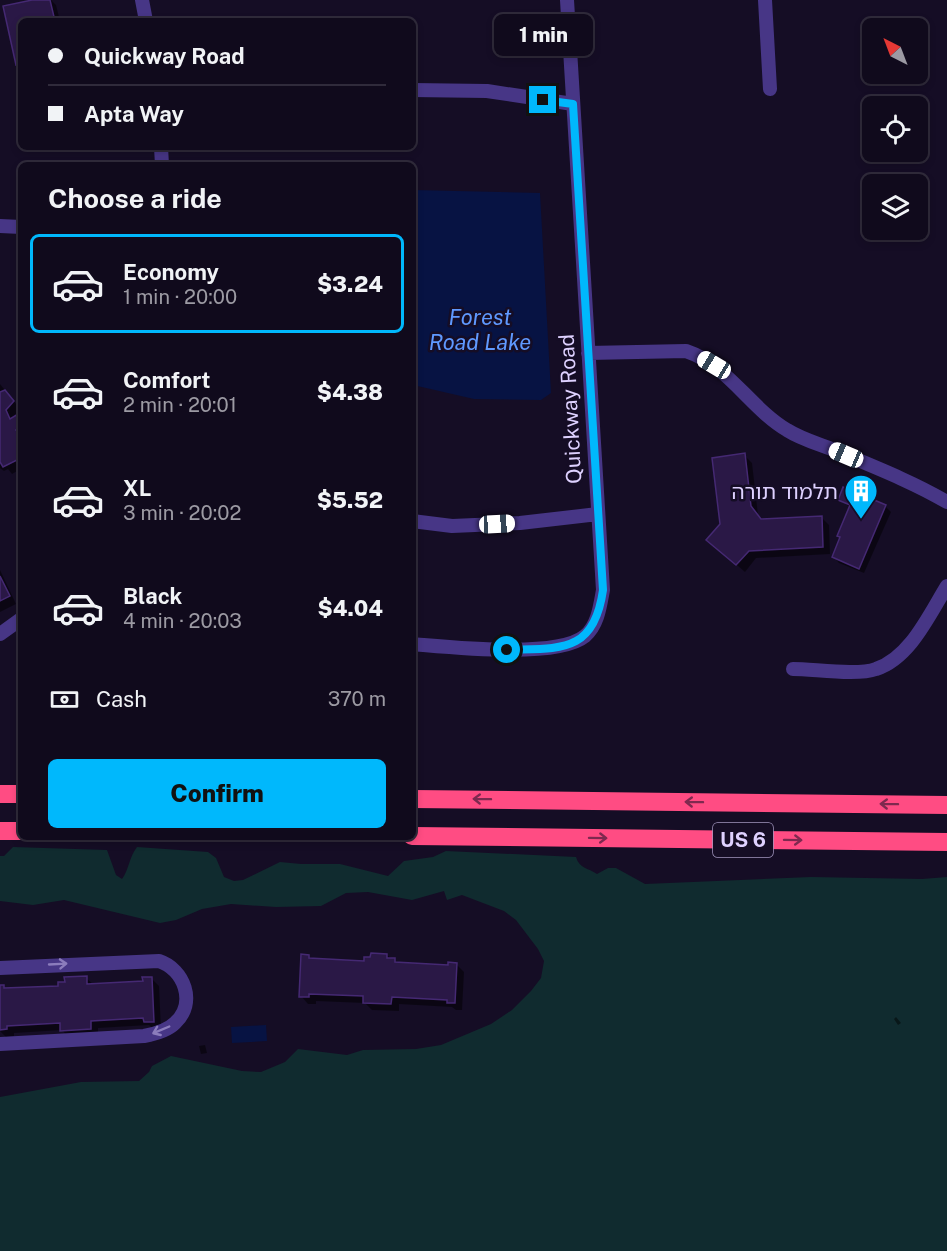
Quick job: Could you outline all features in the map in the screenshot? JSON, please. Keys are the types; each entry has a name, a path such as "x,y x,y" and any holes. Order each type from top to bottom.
{"highway":[{"path":"0,794 18,794"},
{"name":"US 6","path":"416,799 947,805"},
{"path":"0,831 18,831"},
{"name":"US 6","path":"416,836 947,842"}],"street":[{"path":"142,0 145,18"},
{"name":"Quickway Road","path":"416,644 507,650 549,648 571,644 584,636 594,624 600,607 603,590 567,0"},
{"path":"765,0 770,89"},
{"path":"416,90 487,91 573,104"},
{"path":"0,226 18,227"},
{"path":"588,353 686,351 698,355 714,365 763,414 789,431 922,488 947,502"},
{"path":"416,522 452,526 520,523 598,514"},
{"path":"793,669 875,670 894,660 911,643 947,586"},
{"path":"0,634 18,621"},
{"path":"0,968 159,961 170,966 179,974 186,996 184,1009 178,1021 156,1033 144,1036 0,1044"}],"green space":[{"path":"13,847 107,850 116,875 122,879 137,847 208,852 216,858 224,877 234,881 243,880 280,862 340,864 388,876 404,861 433,857 446,851 576,857 582,866 597,874 608,868 616,868 645,884 811,877 922,879 947,877 947,1251 0,1251 0,1097 81,1082 139,1081 152,1066 171,1056 242,1071 261,1072 285,1062 298,1049 347,1055 363,1050 416,1049 441,1045 491,1024 512,1010 541,978 544,961 538,949 516,920 504,911 462,895 447,900 444,891 412,900 368,892 346,893 321,906 276,907 231,904 202,909 176,920 160,923 64,900 33,905 0,901 0,856 4,856"}],"water":[{"name":"Forest Road Lake","path":"416,190 540,193 551,393 541,400 474,399 416,386"},
{"path":"266,1025 267,1041 232,1043 231,1027"}],"building":[{"path":"32,0 50,0 54,18 18,18 18,65 16,65 3,6"},
{"path":"5,390 14,401 6,410 10,419 18,414 18,429 16,430 18,433 18,460 3,467 0,462 0,392"},
{"path":"745,453 751,506 761,519 822,516 823,547 749,551 736,565 706,540 720,524 712,458"},
{"name":"תלמוד תורה","path":"843,487 886,505 859,569 832,557 840,537 837,536 850,505 838,500"},
{"path":"0,576 10,596 0,601"},
{"path":"371,953 387,954 387,958 395,958 395,962 448,965 448,962 457,963 455,1003 447,1003 447,1000 392,997 391,1004 363,1003 363,996 309,994 309,997 299,997 301,954 309,955 309,958 364,961 364,957 370,957"},
{"path":"87,976 87,984 143,981 142,977 152,977 154,1022 144,1022 143,1018 91,1021 91,1029 60,1031 60,1023 7,1026 7,1029 0,1030 0,985 4,985 4,988 58,986 58,982 65,982 64,977"}],"place":[{"name":"תלמוד תורה","path":"861,520"}],"route":[{"path":"507,650 549,648 571,644 584,636 594,624 603,590 573,104 543,100"}]}
